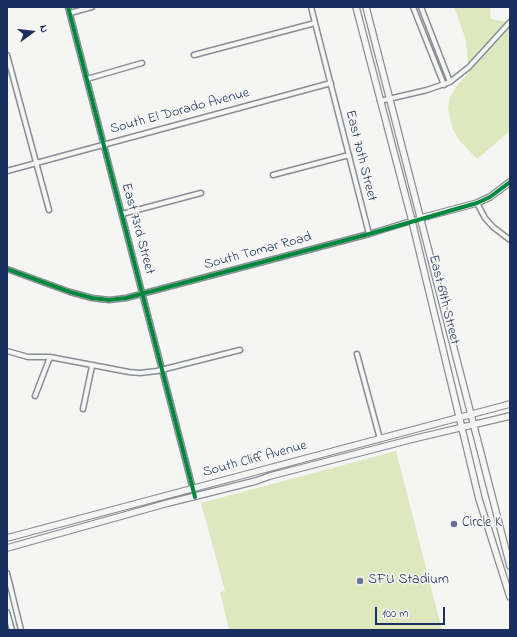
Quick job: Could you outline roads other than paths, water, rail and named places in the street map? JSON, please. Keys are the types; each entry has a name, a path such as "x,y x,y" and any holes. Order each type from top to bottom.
{"main road":[{"name":"East 69th Street","path":"356,7 412,221 486,522 510,597"},
{"name":"East 69th Street","path":"366,7 391,99 510,566"},
{"name":"South Tomar Road","path":"421,218 477,203 490,197 510,182"},
{"name":"South Cliff Avenue","path":"7,538 510,404"},
{"name":"South Cliff Avenue","path":"7,548 270,476 510,416"}],"street":[{"name":"East 73rd Street","path":"68,7 195,497"},
{"path":"70,13 92,7"},
{"name":"East 70th Street","path":"311,7 369,234"},
{"path":"413,7 444,85"},
{"path":"422,7 450,82"},
{"path":"380,101 444,85 450,82 469,67 510,22"},
{"path":"194,55 315,23"},
{"path":"7,55 9,73 49,210"},
{"path":"87,79 142,63"},
{"name":"South El Dorado Avenue","path":"7,170 331,83"},
{"path":"272,175 349,155"},
{"path":"122,214 201,194"},
{"path":"477,203 485,218 493,228 510,240"},
{"name":"South Tomar Road","path":"7,269 70,292 92,298 109,300 126,298 369,234 421,218"},
{"path":"7,351 28,357 50,357 129,372 151,372 240,350"},
{"path":"357,354 380,439"},
{"path":"35,396 50,357"},
{"path":"83,409 92,366"},
{"path":"7,574 21,630"},
{"path":"7,612 12,630"}],"place":[{"name":"Circle K","path":"454,524"},
{"name":"SFU Stadium","path":"360,581"}]}
